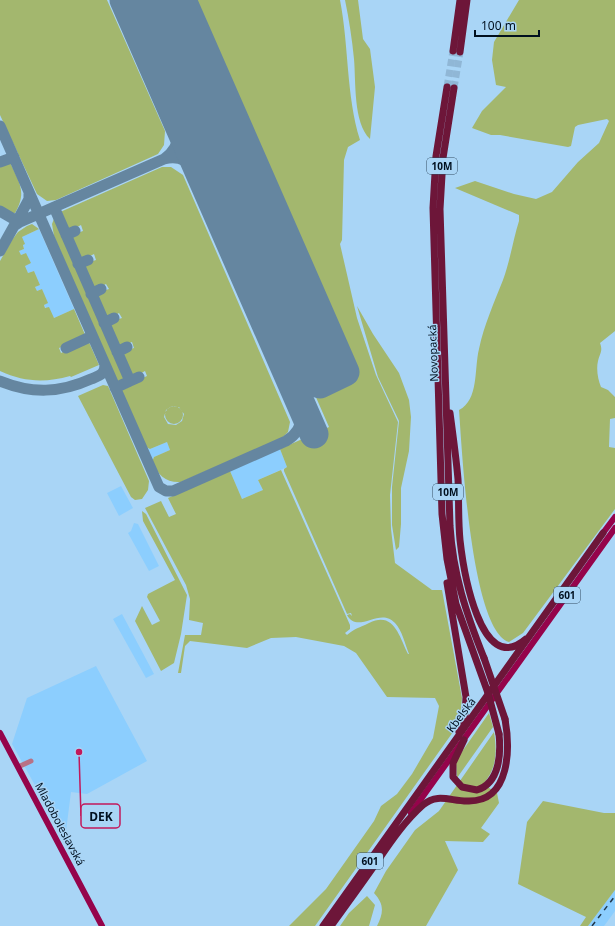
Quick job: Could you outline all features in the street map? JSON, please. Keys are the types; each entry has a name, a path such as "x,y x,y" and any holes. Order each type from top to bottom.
{"highway":[{"path":"460,0 457,51 467,0"},
{"name":"Novopacká","path":"403,824 427,802 438,798 449,798 470,802 484,798 497,786 505,772 507,762 508,737 501,703 458,584 451,545 444,367 441,188 450,88 436,156 433,208 444,537"},
{"name":"10M","path":"444,367 458,478 460,541 466,574 475,609 489,638 500,647 510,648 520,643 539,625"},
{"name":"Kbelská","path":"323,926 539,625 603,533"},
{"name":"10M","path":"444,537 453,593 465,633 493,710 499,734 500,752 498,764 491,779 480,789 474,790 465,788 458,784 453,777 453,763 464,740"},
{"name":"10M","path":"444,537 444,568 467,701 464,720 451,747"},
{"name":"Kbelská","path":"331,926 403,824"}],"main road":[{"name":"Kbelská","path":"603,533 615,517"},
{"name":"Kbelská","path":"403,824 615,528"},
{"name":"Mladoboleslavská","path":"0,733 101,925"}],"street":[{"path":"18,767 31,761"}],"shaded area":[{"path":"39,229 74,309 54,318 44,305 47,303 42,289 37,291 35,287 40,285 34,271 28,273 25,266 26,253 21,255 19,251 24,249 22,237"},
{"path":"167,442 170,450 154,457 152,462 146,447 150,449"},
{"path":"280,449 287,467 258,480 263,490 242,499 230,471"},
{"path":"121,486 133,508 119,516 107,493"},
{"path":"134,523 138,524 159,566 149,571 128,533 131,531"},
{"path":"122,614 154,674 146,678 113,619"},
{"path":"96,666 147,761 87,794 71,792 65,839 12,744 27,698"},
{"path":"615,890 615,911 604,926 588,926"}],"green space":[{"path":"0,0 107,0 165,131 164,145 158,154 56,200 47,201 37,194 0,115"},
{"path":"142,0 340,0 352,106 360,140 348,147 344,160 342,240 340,244 357,318 376,375 398,422 390,495 391,529 395,563 432,590 442,590 462,698 460,717 453,732 315,926 289,926 326,889 374,821 381,806 397,794 412,774 433,738 439,706 435,698 387,697 356,653 344,646 296,637 271,638 247,648 190,641 185,646 181,673 178,673 185,635 201,635 203,623 189,620 190,599 186,585 145,508 161,501 169,517 176,514 168,498 230,471 242,499 263,490 258,480 281,470 350,625 350,629 345,633 347,635 355,629 369,623 377,620 384,620 394,627 409,654 400,629 389,619 383,617 357,622 352,620 347,615 350,614 352,616 351,613 347,614 284,471 287,467 280,449 329,427"},
{"path":"345,0 358,0 363,39 370,49 375,87 370,139 361,123 356,101 355,68"},
{"path":"519,0 615,0 615,331 600,343 601,350 597,367 601,387 608,390 615,397 615,418 610,419 609,447 615,448 615,509 523,633 509,642 496,630 486,606 477,574 466,497 459,410 470,399 473,392 481,340 503,280 519,221 519,215 455,188 475,181 514,194 536,199 552,192 578,162 599,143 609,121 607,119 578,125 575,127 571,146 568,147 500,135 491,135 472,128 482,111 506,87 496,85 492,60 494,42"},
{"path":"9,160 20,186 21,198 15,213 8,214 0,210 0,164"},
{"path":"162,167 171,167 183,175 290,422 288,432 282,438 181,482 167,480 163,477 157,471 152,462 154,457 170,450 167,442 150,449 146,447 120,388 147,376 145,371 131,379 119,353 134,348 132,342 117,348 106,323 122,318 119,313 105,320 93,294 109,289 106,284 92,291 80,265 96,260 94,254 79,262 68,236 83,231 81,225 66,233 58,213","holes":["172,406 179,407 184,414 182,421 176,425 168,424 164,417 166,410"]},
{"path":"55,216 126,377 123,382 118,385 54,236 52,224"},
{"path":"32,224 39,229 22,237 25,244 23,245 24,249 19,251 21,255 26,253 31,263 25,266 28,273 34,271 40,285 35,287 37,291 42,289 48,303 44,305 45,308 49,307 54,318 74,309 86,337 59,348 61,353 88,340 99,365 71,377 52,380 35,380 9,375 0,371 0,261 18,232"},
{"path":"357,306 373,334 399,373 409,400 411,417 409,451 401,488 401,524 399,547 396,550 392,525 392,487 399,421 378,377"},
{"path":"103,385 108,386 149,481 148,490 142,499 135,500 131,497 78,396"},
{"path":"174,406 180,409 183,415 180,421 174,424 168,421 165,415 168,409"},
{"path":"142,511 146,514 187,595 181,634 174,663 161,671 135,621 142,606 152,625 160,621 147,597 148,594 175,580 143,521"},
{"path":"489,713 493,727 457,778 456,763 459,756"},
{"path":"494,732 496,746 495,760 488,778 483,784 497,793 499,803 481,828 490,834 483,842 445,841 458,870 426,926 377,926 382,908 380,901 374,893 386,871 415,830 439,811"},
{"path":"543,801 604,813 615,813 615,890 588,926 580,926 586,917 518,884 527,822"},
{"path":"367,896 375,905 369,926 340,926 349,913"}],"taxiway":[{"path":"0,251 14,226 20,222 164,159 172,151 177,143 177,124 161,87"},
{"path":"0,126 159,487 166,491 173,491 286,441 295,434 300,425 302,416 298,397 285,368"},
{"path":"0,162 14,157"},
{"path":"164,159 175,158 184,160 192,165 203,182 215,210"},
{"path":"15,225 29,199 29,194"},
{"path":"54,207 130,381 115,388"},
{"path":"0,211 17,221"},
{"path":"66,235 75,231"},
{"path":"78,264 88,260"},
{"path":"91,294 101,289"},
{"path":"104,323 114,318"},
{"path":"66,348 92,336"},
{"path":"117,352 127,347"},
{"path":"0,381 35,390 57,389 80,384 99,376 104,371 105,365"},
{"path":"130,381 139,377"}],"runway":[{"path":"124,0 314,434"},
{"path":"152,0 320,384 345,372 182,0"}],"tunnel":[{"path":"447,87 453,51"},
{"path":"454,88 460,52"}],"railway":[{"path":"592,926 615,896"}],"place":[{"name":"DEK","path":"79,752"}]}
